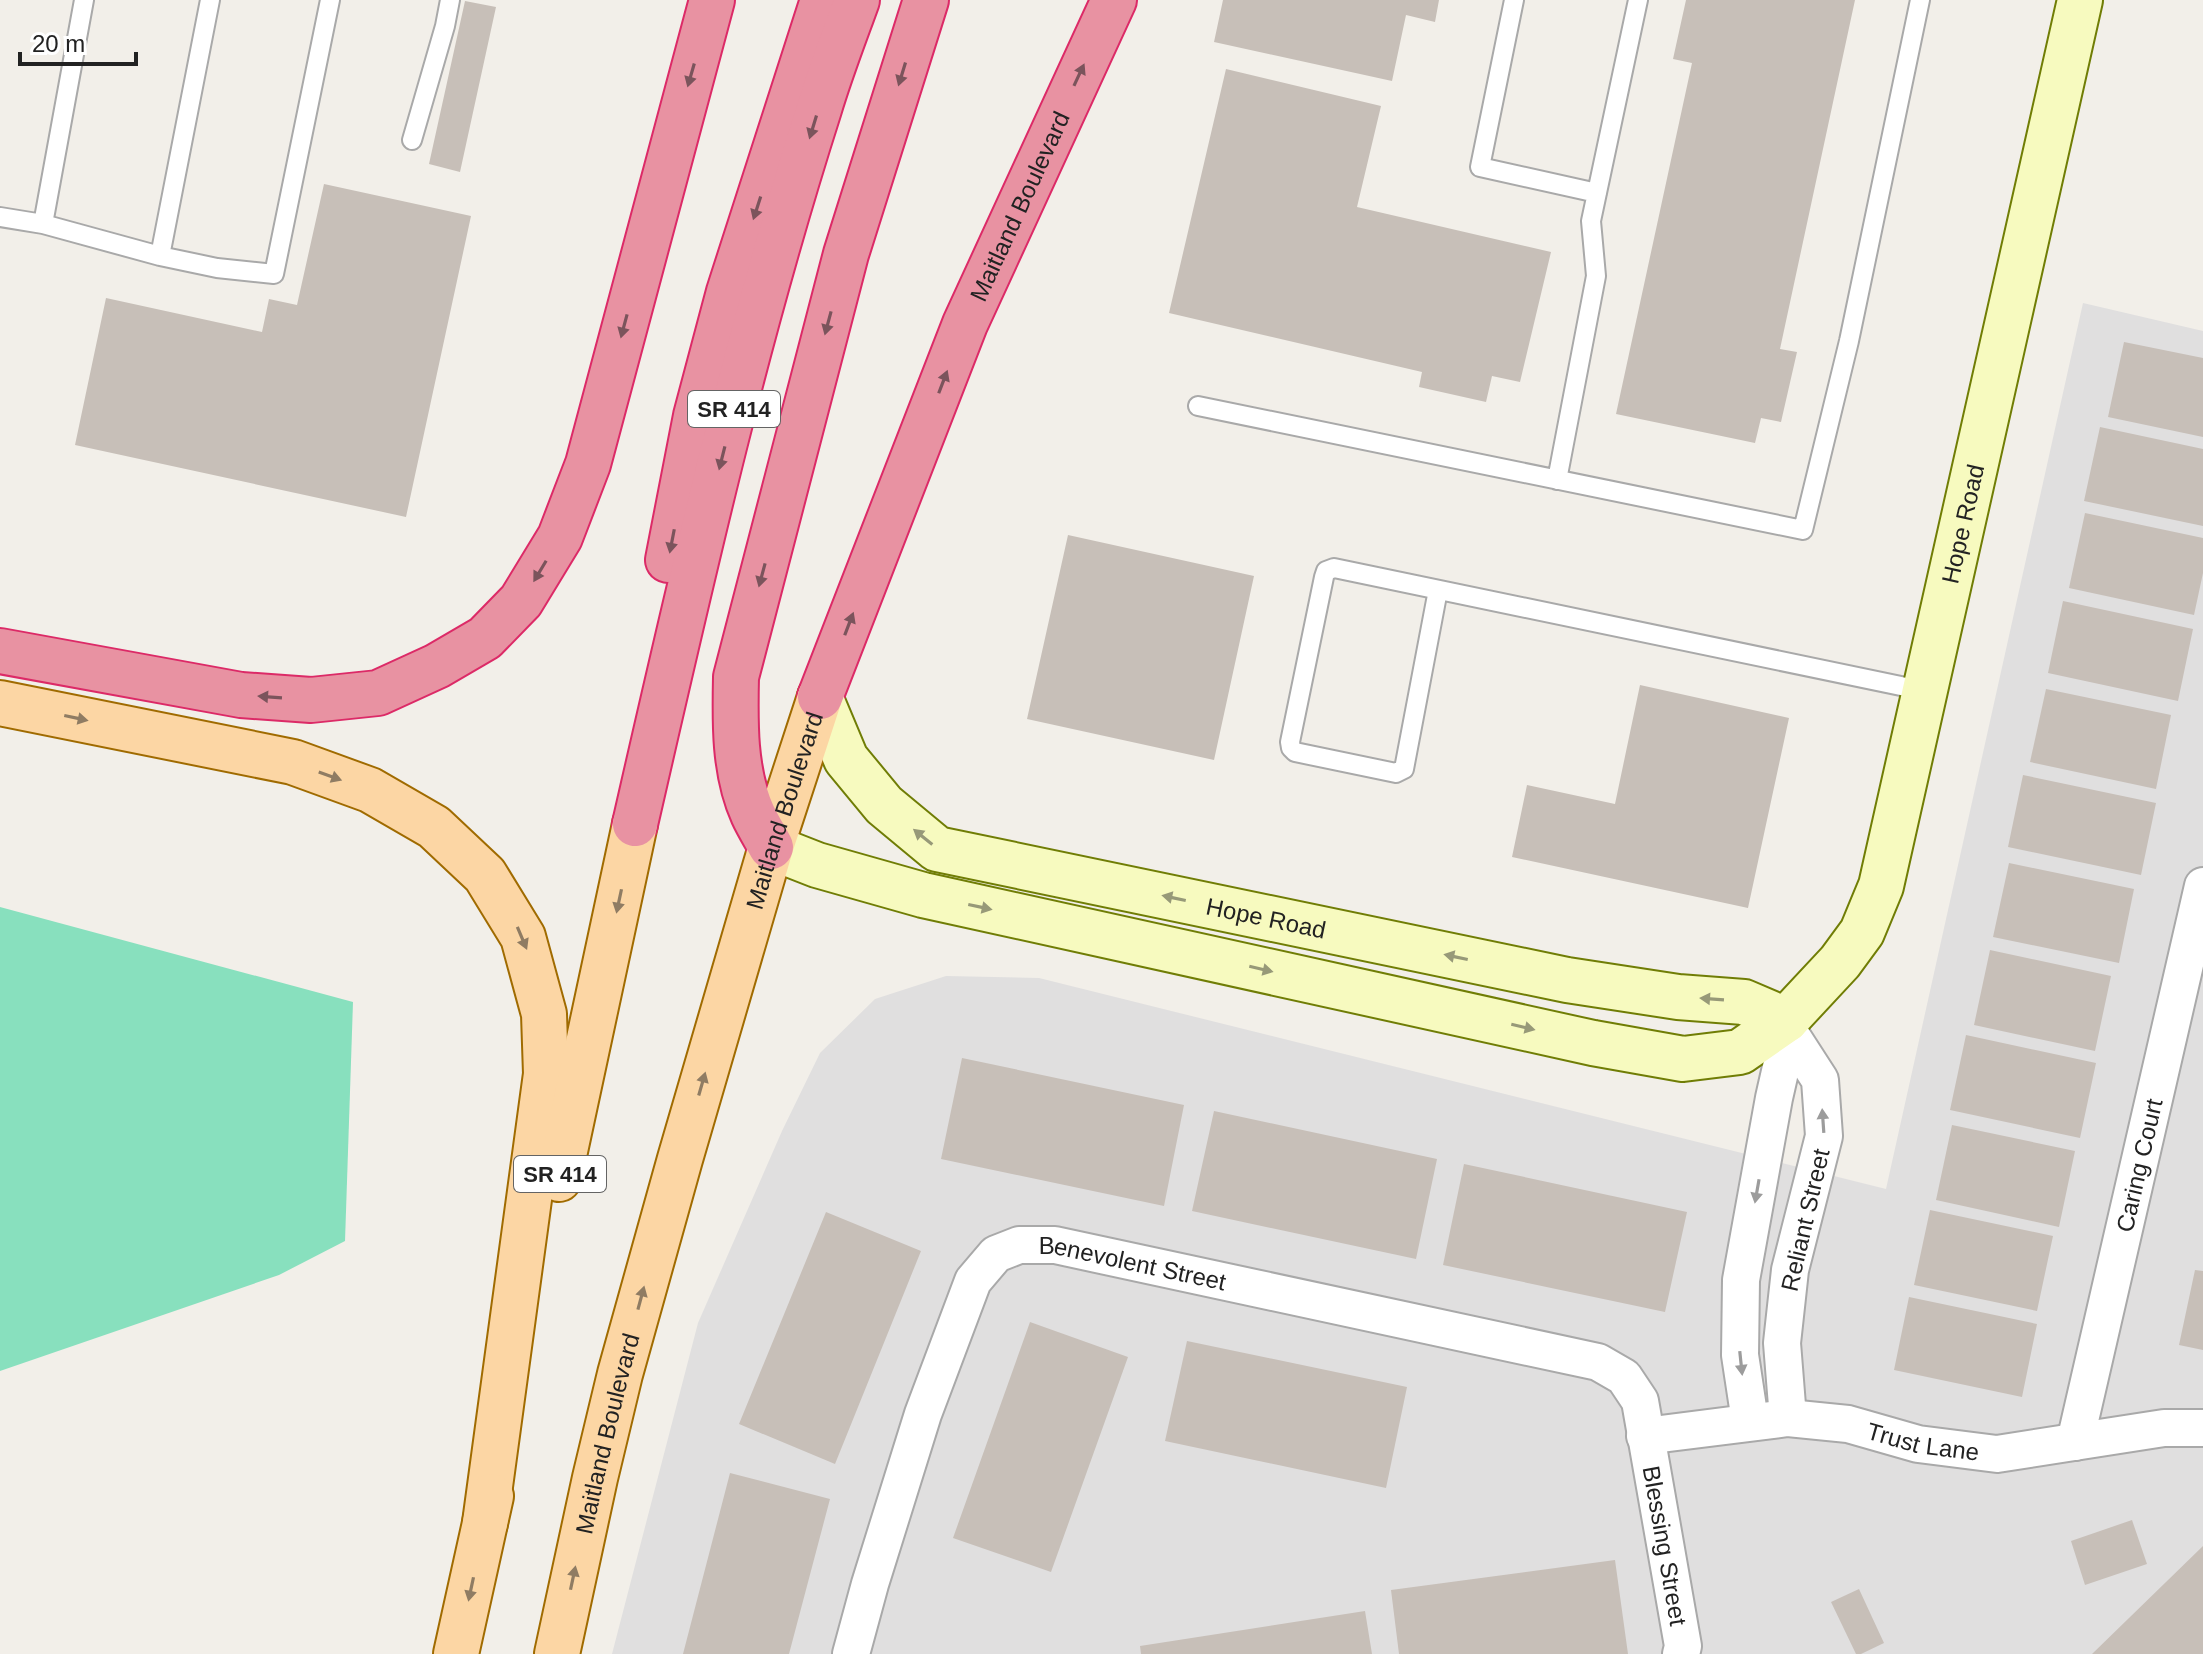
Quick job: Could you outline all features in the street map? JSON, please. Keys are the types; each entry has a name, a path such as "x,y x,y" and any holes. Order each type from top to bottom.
{"highway":[{"path":"0,651 241,695 311,700 378,693 437,666 485,638 521,601 560,537 588,464 712,0"},
{"path":"635,824 645,704 664,577 696,416 729,292 823,0"},
{"name":"SR 414","path":"635,824 736,398 819,107 857,0"},
{"path":"771,847 752,812 742,778 735,730 736,677 846,254 926,0"},
{"name":"Maitland Boulevard","path":"820,697 965,324 1114,0"}],"main road":[{"name":"Hope Road","path":"771,847 817,865 923,895 1645,1053 1683,1059 1740,1052 1788,1026 1862,932 1881,886 2080,0"},
{"name":"Maitland Boulevard","path":"557,1654 620,1374 771,847 820,697"},
{"name":"Hope Road","path":"820,697 846,759 884,805 937,849 1567,980 1678,997 1744,1002 1788,1026"},
{"path":"0,703 293,762 370,790 434,827 485,875 523,937 544,1014 546,1074 485,1523"},
{"name":"SR 414","path":"456,1654 635,824"}],"street":[{"name":"Caring Court","path":"2075,1442 2203,886"},
{"name":"Reliant Street","path":"1788,1026 1820,1080 1824,1136 1789,1282 1782,1343 1788,1418"},
{"name":"Reliant Street","path":"1750,1421 1740,1355 1741,1280 1788,1026"},
{"name":"Benevolent Street","path":"851,1654 923,1414 973,1281 996,1254 1019,1245 1055,1245 1598,1362 1624,1377 1640,1401 1645,1436"},
{"name":"Trust Lane","path":"1645,1436 1788,1418 1848,1424 1918,1444 1997,1454 2164,1428 2203,1428"},
{"name":"Blessing Street","path":"1645,1436 1683,1646 1681,1654"}],"lane":[{"path":"43,224 84,0"},
{"path":"160,256 210,0"},
{"path":"0,217 43,224 217,268 274,274 330,0"},
{"path":"412,140 450,0"},
{"path":"1514,0 1480,167 1597,193"},
{"path":"1557,480 1596,276 1591,221 1638,0"},
{"path":"1198,406 1803,530 1849,341 1920,0"},
{"path":"1438,590 1404,769 1396,773 1295,752 1290,742 1326,571 1334,568 1925,691"}],"shaded area":[{"path":"2083,303 2203,331 2203,1654 612,1654 698,1323 782,1131 820,1053 875,999 946,976 1039,978 1886,1189"}],"green space":[{"path":"0,907 353,1002 345,1241 279,1275 0,1371"}],"building":[{"path":"1223,0 1439,0 1435,22 1406,15 1392,81 1214,42"},
{"path":"1686,0 1855,0 1780,349 1797,352 1781,422 1761,418 1755,443 1616,414 1692,63 1673,59"},
{"path":"465,1 496,7 460,172 429,164"},
{"path":"1226,69 1381,106 1357,207 1551,252 1520,382 1492,376 1486,402 1419,387 1422,372 1169,313"},
{"path":"324,184 471,216 406,517 75,445 106,298 262,332 269,299 297,305"},
{"path":"2124,342 2203,358 2203,437 2108,417"},
{"path":"2100,427 2203,449 2203,526 2084,501"},
{"path":"2085,513 2203,538 2203,573 2194,615 2069,588"},
{"path":"1068,535 1254,576 1214,760 1027,719"},
{"path":"2063,601 2193,629 2178,701 2048,673"},
{"path":"1640,685 1789,718 1748,908 1512,857 1527,785 1615,804"},
{"path":"2046,689 2171,715 2156,789 2030,762"},
{"path":"2023,775 2156,803 2141,875 2008,847"},
{"path":"2009,863 2134,889 2119,963 1993,937"},
{"path":"1990,950 2111,976 2095,1051 1974,1025"},
{"path":"1966,1035 2096,1063 2080,1138 1950,1110"},
{"path":"962,1058 1184,1105 1164,1206 941,1159"},
{"path":"1214,1111 1437,1159 1416,1259 1192,1211"},
{"path":"1952,1125 2075,1151 2059,1227 1936,1200"},
{"path":"1464,1164 1687,1212 1665,1312 1443,1265"},
{"path":"1930,1210 2053,1236 2037,1311 1914,1285"},
{"path":"826,1212 921,1251 835,1464 739,1424"},
{"path":"2195,1270 2203,1271 2203,1350 2179,1345"},
{"path":"1909,1297 2037,1324 2022,1397 1894,1370"},
{"path":"1030,1322 1128,1357 1051,1572 953,1538"},
{"path":"1187,1341 1407,1387 1386,1488 1165,1441"},
{"path":"730,1473 830,1499 789,1654 683,1654"},
{"path":"2132,1520 2147,1564 2085,1585 2071,1541"},
{"path":"2203,1546 2203,1654 2092,1654"},
{"path":"1615,1560 1628,1654 1399,1654 1391,1590"},
{"path":"1859,1589 1884,1643 1856,1654 1831,1602"},
{"path":"1365,1611 1372,1654 1141,1654 1140,1646"}]}
